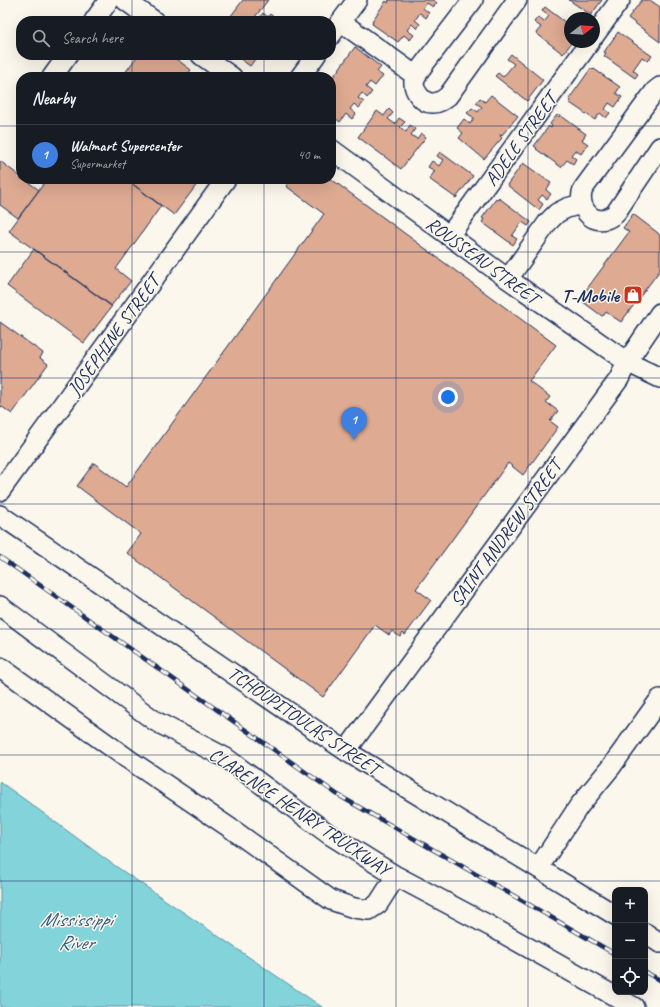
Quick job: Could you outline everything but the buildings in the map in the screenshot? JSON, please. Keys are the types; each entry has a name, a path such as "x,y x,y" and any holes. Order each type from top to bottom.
{"street":[{"path":"98,16 109,0"},
{"path":"125,0 147,16"},
{"path":"357,0 336,29 416,76"},
{"path":"473,0 414,80 415,89 419,97 426,102 433,103 441,101 448,96 516,0"},
{"path":"600,28 620,0"},
{"name":"ADELE STREET","path":"449,236 586,48"},
{"path":"56,72 64,60"},
{"path":"208,60 225,72"},
{"path":"304,72 312,60"},
{"path":"660,88 655,90 583,189 581,194 581,204 585,211 598,220 606,219 615,214 660,147"},
{"name":"ROUSSEAU STREET","path":"336,153 508,279 627,362 660,378"},
{"name":"JOSEPHINE STREET","path":"0,491 222,184"},
{"path":"508,279 548,222 557,213 581,204"},
{"name":"SAINT ANDREW STREET","path":"346,750 619,379 627,362 660,313"},
{"name":"TCHOUPITOULAS STREET","path":"0,515 346,750 612,913"},
{"name":"CLARENCE HENRY TRUCKWAY","path":"0,606 155,721 226,758 330,835 396,876 490,926 634,1007"},
{"path":"0,667 128,759 233,830 331,900 354,908 369,910 378,904 396,876"},
{"path":"539,867 579,806 611,767 660,700"},
{"path":"648,935 660,942"}],"water":[{"name":"Mississippi River","path":"0,782 111,863 322,1007 0,1007"}],"railway":[{"path":"0,557 338,795 612,952"},
{"path":"648,974 660,980"}],"place":[{"name":"T-Mobile","path":"633,295"},
{"name":"Walmart Supercenter","path":"354,440"}]}
